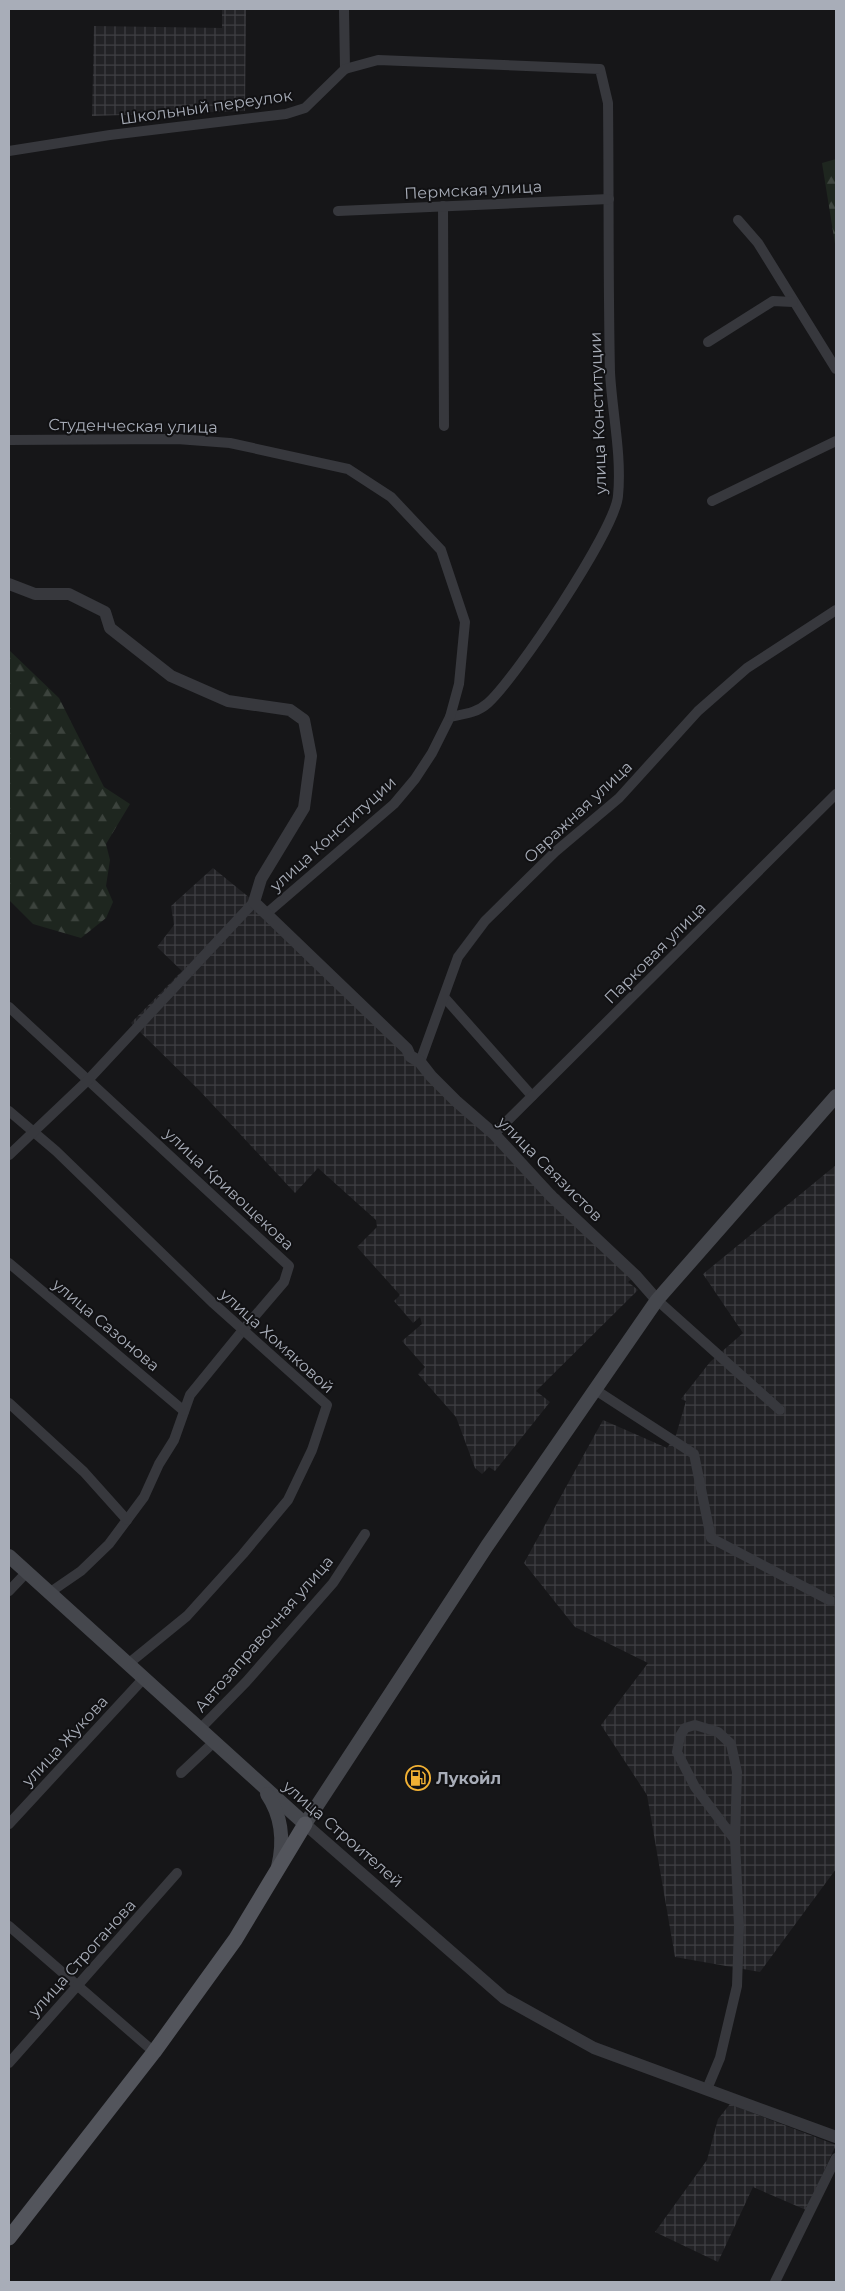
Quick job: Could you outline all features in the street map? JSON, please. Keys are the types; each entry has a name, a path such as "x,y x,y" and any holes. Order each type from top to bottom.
{"main road":[{"path":"9,2238 154,2052 235,1940 305,1824 487,1546 657,1300 836,1096"},
{"name":"улица Строителей","path":"9,1556 305,1824"},
{"path":"258,1781 271,1800 280,1827 282,1845 278,1869"}],"street":[{"path":"344,9 345,69"},
{"name":"Школьный переулок","path":"9,151 286,114 305,108 345,69 378,60 404,59 600,69"},
{"name":"улица Конституции","path":"266,914 394,804 415,779 432,753 450,717 475,712 488,702 518,666 555,612 605,530 618,498 618,464 611,378 608,103 600,69"},
{"name":"Пермская улица","path":"338,211 609,199"},
{"path":"444,206 444,426"},
{"path":"738,220 758,243 836,369"},
{"path":"708,342 773,301 793,302"},
{"name":"Студенческая улица","path":"9,440 177,439 230,443 348,469 391,497 441,550 465,622 459,684 450,717"},
{"path":"712,500 836,441"},
{"path":"9,584 35,594 69,594 105,612 110,628 171,676 228,701 290,710 304,720 311,756 304,808 261,879 254,902 89,1079 9,1155"},
{"name":"Овражная улица","path":"420,1062 458,957 485,921 548,859 619,798 698,711 747,668 836,610"},
{"name":"Парковая улица","path":"494,1134 836,794"},
{"name":"улица Связистов","path":"254,902 407,1049 410,1056 420,1062 456,1101 494,1134 550,1196 635,1275 657,1300"},
{"path":"444,997 532,1096"},
{"path":"9,1007 89,1079"},
{"name":"улица Кривощекова","path":"89,1079 289,1266 284,1282 243,1330"},
{"name":"улица Хомяковой","path":"9,1111 243,1330 327,1405 312,1450 288,1500 243,1554 187,1616 128,1664"},
{"name":"улица Сазонова","path":"9,1262 184,1411"},
{"path":"657,1300 780,1410"},
{"path":"49,1593 81,1571 109,1544 128,1520 144,1498 159,1464 174,1440 190,1395 243,1330"},
{"path":"594,1389 694,1454 711,1538 831,1601"},
{"path":"9,1403 84,1472 128,1520"},
{"name":"Автозаправочная улица","path":"200,1729 246,1682 332,1583 365,1534"},
{"path":"9,1592 27,1572"},
{"name":"улица Жукова","path":"9,1824 144,1678"},
{"path":"707,2089 720,2058 737,1986 738,1926 735,1840 737,1772 731,1744 718,1732 695,1725 685,1728 680,1736 677,1752 695,1788 735,1840"},
{"path":"181,1773 214,1742"},
{"name":"улица Строителей","path":"305,1824 504,1998 594,2048 836,2136"},
{"name":"улица Строганова","path":"9,2063 177,1874"},
{"path":"9,1926 154,2052"},
{"path":"775,2282 836,2158"}],"shaded area":[{"path":"222,9 246,9 245,111 92,116 94,26 222,28"},
{"path":"213,868 272,916 639,1273 628,1282 638,1290 536,1391 550,1402 495,1471 489,1467 482,1474 475,1468 456,1417 418,1374 425,1367 402,1341 422,1324 420,1317 413,1323 394,1301 400,1295 357,1247 377,1227 376,1220 318,1168 295,1193 199,1090 131,1023 182,971 157,947 174,925 171,906"},
{"path":"836,1165 836,1869 760,1972 675,1957 647,1795 601,1725 648,1663 575,1627 524,1563 603,1420 667,1448 676,1435 686,1401 681,1399 710,1362 743,1333 703,1274"},
{"path":"730,2104 836,2145 806,2210 753,2187 718,2262 655,2232 707,2160 718,2119"}],"green space":[{"path":"836,159 836,250 822,163"},
{"path":"9,650 59,698 104,787 130,804 106,844 110,860 106,886 113,902 106,918 81,938 33,924 9,900"}],"place":[{"name":"Лукойл","path":"418,1778"}]}
